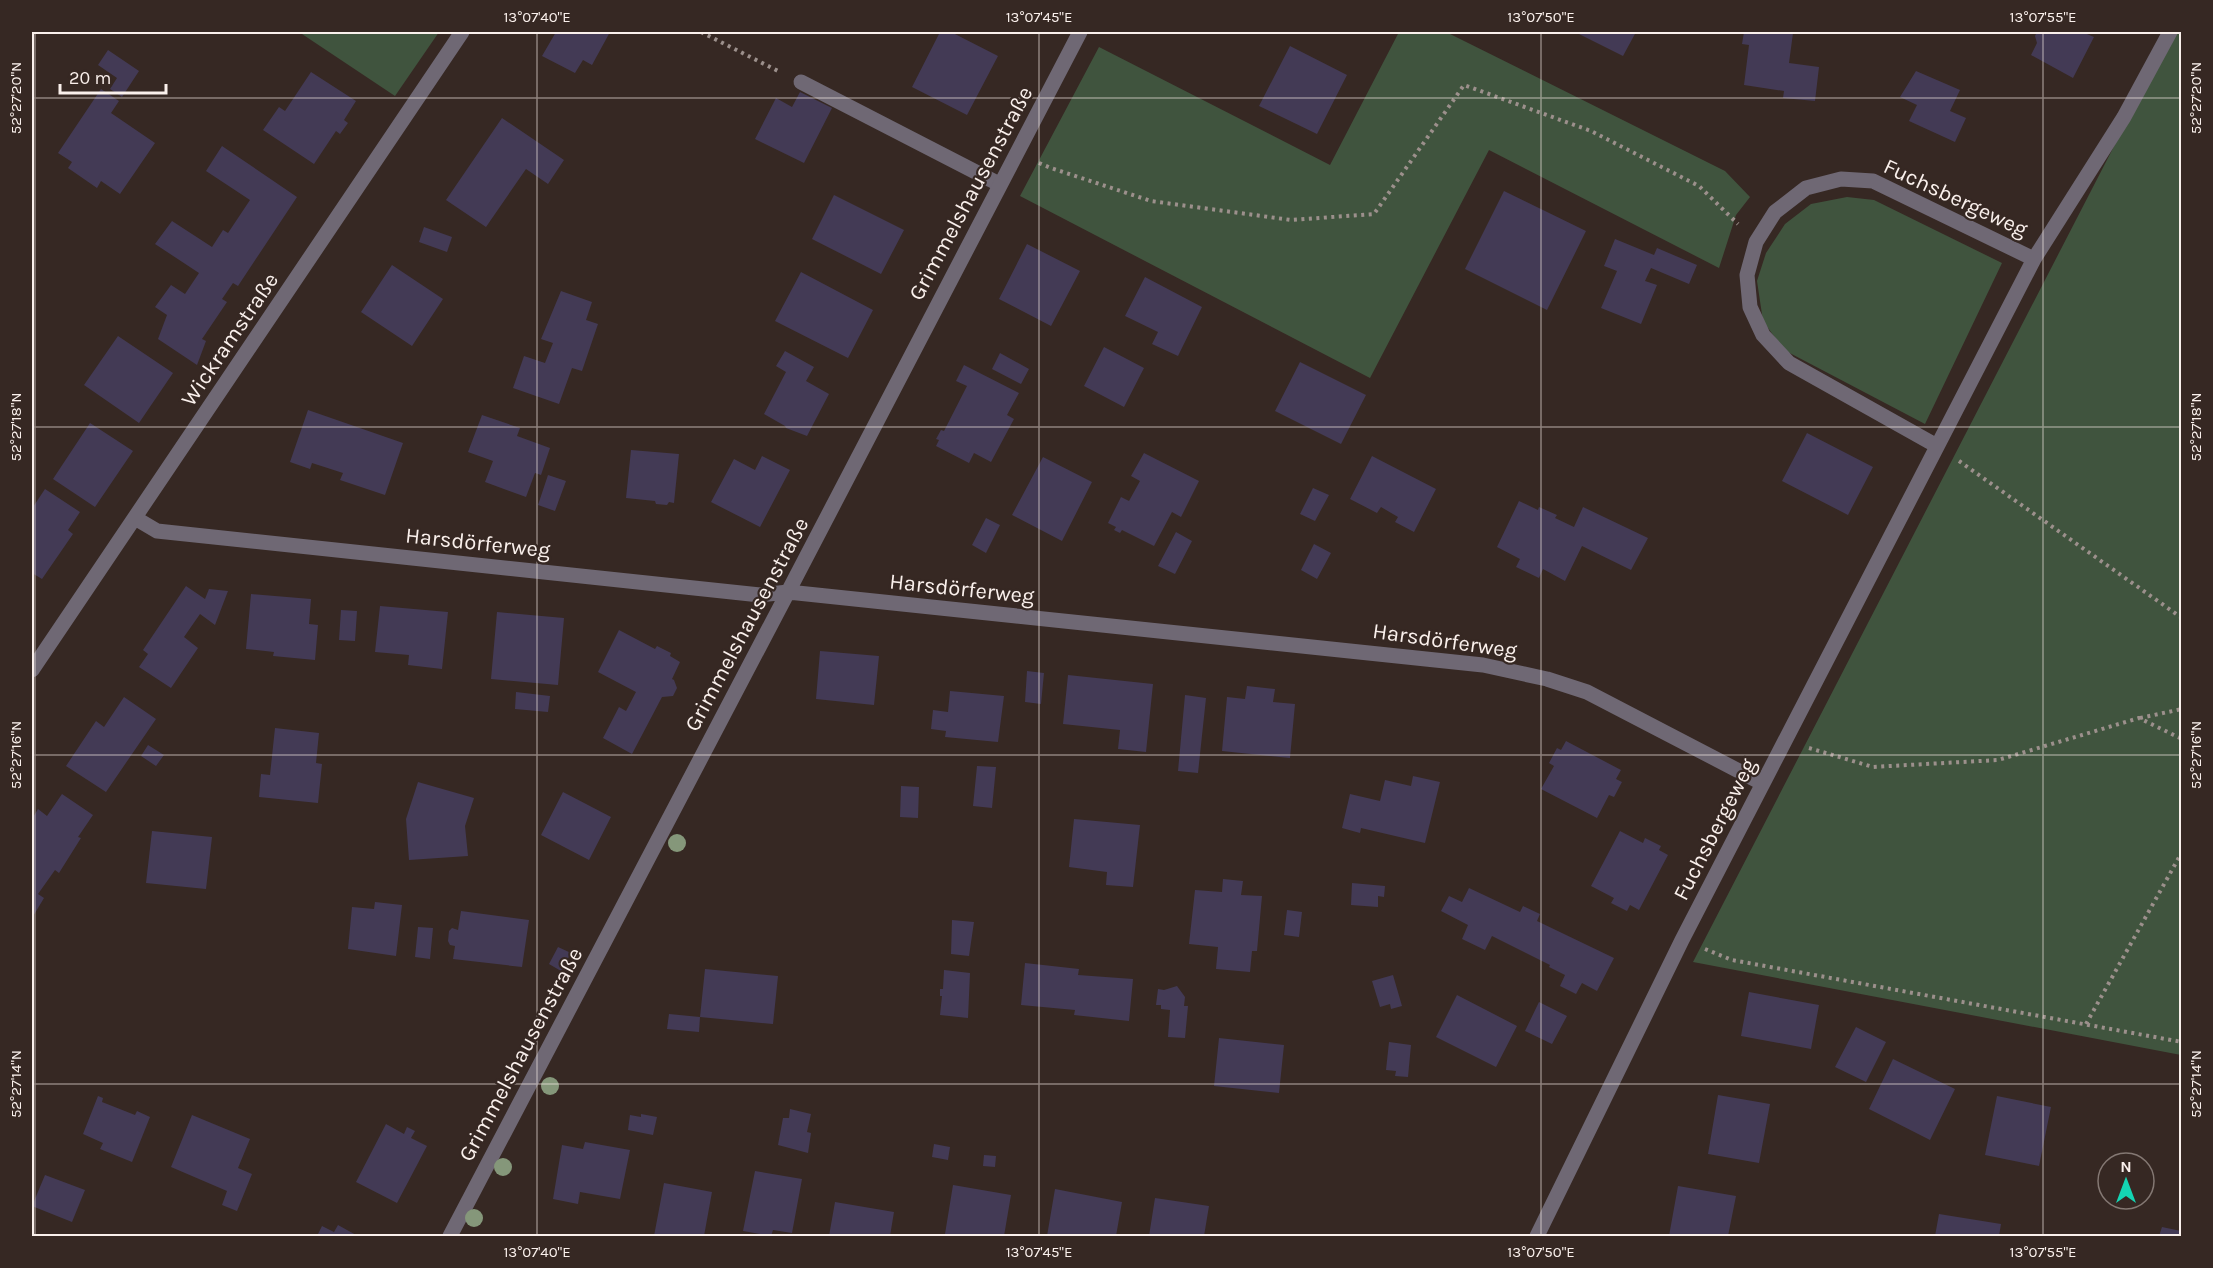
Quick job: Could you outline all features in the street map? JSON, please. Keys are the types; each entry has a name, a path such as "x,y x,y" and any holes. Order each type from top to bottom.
{"street":[{"name":"Wickramstraße","path":"32,670 462,32"},
{"name":"Grimmelshausenstraße","path":"450,1236 1080,32"},
{"name":"Fuchsbergeweg","path":"1538,1236 1682,940 2034,259 2124,117 2170,32"},
{"path":"801,82 999,184"},
{"name":"Fuchsbergeweg","path":"1937,446 1789,363 1763,335 1750,307 1747,275 1756,242 1775,212 1806,188 1841,179 1873,181 2034,259"},
{"name":"Harsdörferweg","path":"135,518 157,531 760,595 788,592 1483,664 1547,679 1587,692 1762,783"}],"path":[{"path":"701,32 801,82"},
{"path":"1017,152 1051,168 1151,201 1291,220 1374,214 1464,85 1591,131 1699,186 1756,242"},
{"path":"1937,446 2181,618"},
{"path":"1786,741 1873,767 1998,760 2139,718 2181,709"},
{"path":"2139,718 2181,740"},
{"path":"2086,1024 2181,852"},
{"path":"1682,940 1732,960 2181,1042"}],"green space":[{"path":"299,32 439,32 395,96"},
{"path":"1399,32 1446,32 1725,171 1750,197 1736,215 1719,268 1489,150 1370,378 1020,196 1099,47 1330,165"},
{"path":"2173,32 2181,32 2181,1055 1693,962"},
{"path":"1847,197 1874,200 2002,263 1925,424 1784,350 1763,321 1757,281 1766,253 1785,224 1811,204"}],"building":[{"path":"556,32 610,32 592,65 583,60 575,73 542,56"},
{"path":"940,32 951,32 998,56 967,115 912,87"},
{"path":"1575,32 1636,32 1623,56"},
{"path":"1744,32 1793,33 1789,63 1819,67 1815,101 1783,98 1784,91 1744,85 1749,45 1742,44"},
{"path":"2037,32 2082,32 2094,37 2073,78 2031,55 2037,43 2035,36"},
{"path":"1290,46 1347,75 1317,134 1259,106"},
{"path":"108,50 139,71 122,97 110,89 117,78 98,65"},
{"path":"1916,71 1960,90 1950,111 1966,118 1955,142 1909,121 1917,105 1900,97"},
{"path":"311,72 356,101 344,120 348,123 340,134 336,131 314,164 263,130 279,107 285,111"},
{"path":"101,89 119,101 111,113 155,143 120,194 101,181 97,188 68,168 72,162 58,153"},
{"path":"800,92 832,108 804,163 755,139 776,98 792,107"},
{"path":"502,118 564,160 548,184 526,169 486,227 446,200"},
{"path":"222,146 297,197 238,286 233,283 222,299 227,302 202,339 206,341 197,365 158,339 167,315 155,307 171,285 185,294 199,273 155,244 172,221 212,247 223,230 228,233 250,200 206,171"},
{"path":"1504,191 1586,231 1547,310 1465,269"},
{"path":"834,195 904,230 881,274 812,239"},
{"path":"424,227 452,237 447,252 419,242"},
{"path":"1615,239 1654,255 1657,248 1697,265 1689,284 1651,268 1645,281 1657,285 1641,324 1601,308 1617,271 1604,266"},
{"path":"1027,244 1080,271 1051,326 999,299"},
{"path":"392,265 443,299 412,346 361,312"},
{"path":"801,272 873,310 848,358 775,321"},
{"path":"1145,277 1202,307 1178,356 1152,344 1158,332 1125,316"},
{"path":"561,291 592,302 586,320 598,324 582,371 572,368 559,404 513,388 524,356 545,363 553,343 541,339"},
{"path":"118,336 173,373 139,423 84,385"},
{"path":"1104,347 1144,368 1124,407 1084,386"},
{"path":"785,351 814,367 806,381 829,394 807,436 786,428 764,414 786,372 776,366"},
{"path":"1000,353 1029,369 1021,384 992,369"},
{"path":"1300,362 1366,395 1341,444 1275,411"},
{"path":"964,365 1019,393 1007,415 1014,419 991,462 974,453 969,463 936,446 939,440 936,439 941,430 944,431 967,386 956,381"},
{"path":"308,410 403,443 385,495 340,480 343,473 312,463 310,469 290,462"},
{"path":"482,415 520,428 517,436 550,448 541,475 535,473 526,497 485,482 493,461 468,452"},
{"path":"90,423 133,451 95,507 53,479"},
{"path":"1807,433 1873,467 1848,515 1782,481"},
{"path":"631,450 679,454 674,503 656,504 655,501 626,498"},
{"path":"1144,453 1199,481 1181,517 1172,512 1154,546 1122,530 1120,533 1114,530 1116,527 1108,523 1121,497 1129,501 1140,481 1131,476"},
{"path":"762,456 790,470 760,527 711,502 734,459 755,470"},
{"path":"1372,456 1436,489 1414,532 1395,522 1398,517 1381,507 1377,513 1350,499"},
{"path":"1043,457 1092,482 1062,541 1012,515"},
{"path":"548,475 566,481 555,511 538,505"},
{"path":"1313,488 1329,495 1315,521 1300,514"},
{"path":"45,489 80,512 68,530 73,534 42,579 32,573 32,506"},
{"path":"1519,501 1538,510 1539,507 1557,515 1555,518 1574,527 1583,507 1648,538 1631,570 1582,546 1565,581 1543,569 1539,578 1516,567 1520,559 1497,547"},
{"path":"986,518 1000,525 986,553 972,545"},
{"path":"1176,532 1192,541 1175,574 1158,566"},
{"path":"1314,544 1331,553 1317,579 1301,570"},
{"path":"186,586 205,599 209,589 228,591 215,625 200,614 184,637 198,648 171,688 139,667 148,654 143,650"},
{"path":"251,594 311,599 309,624 318,625 315,660 273,656 274,652 246,649"},
{"path":"380,606 448,612 442,669 408,665 409,655 375,652"},
{"path":"341,610 357,611 355,641 339,640"},
{"path":"497,612 564,618 558,685 491,679"},
{"path":"619,630 655,649 657,646 671,653 670,656 680,662 672,679 677,688 673,696 662,697 632,754 603,738 619,707 626,711 636,692 598,672"},
{"path":"820,651 879,656 874,705 816,699"},
{"path":"1027,671 1044,673 1041,704 1025,702"},
{"path":"1068,675 1153,684 1146,752 1118,749 1120,730 1063,724"},
{"path":"1247,686 1275,689 1273,702 1295,704 1290,758 1222,751 1227,697 1245,699"},
{"path":"950,691 1004,696 998,742 945,737 946,731 931,729 933,710 948,712"},
{"path":"516,692 550,696 548,712 515,709"},
{"path":"1185,695 1206,698 1198,773 1178,771"},
{"path":"124,697 156,719 106,792 66,766 96,721 104,727"},
{"path":"275,728 319,733 316,763 322,764 318,803 259,797 261,774 270,775"},
{"path":"1566,741 1621,770 1616,779 1622,782 1614,797 1609,795 1597,818 1541,789 1554,766 1549,763 1557,748 1561,750"},
{"path":"148,745 164,755 156,766 141,756"},
{"path":"977,766 996,767 992,808 973,806"},
{"path":"1413,776 1440,782 1425,843 1361,828 1360,833 1342,828 1350,794 1380,801 1385,780 1411,786"},
{"path":"418,782 474,798 465,826 468,856 409,860 406,819"},
{"path":"901,786 919,787 918,818 900,817"},
{"path":"563,792 611,817 589,860 541,835"},
{"path":"62,794 93,815 78,837 81,838 59,873 55,870 38,894 44,898 32,918 32,819 38,809 47,816"},
{"path":"1074,819 1140,825 1133,887 1106,885 1107,872 1069,867"},
{"path":"152,831 212,837 206,889 146,883"},
{"path":"1620,831 1643,843 1645,838 1661,846 1659,850 1668,855 1639,910 1630,905 1627,911 1611,903 1614,898 1591,886"},
{"path":"1223,879 1243,881 1241,895 1262,896 1257,951 1252,951 1250,972 1216,969 1218,947 1189,944 1195,890 1222,892"},
{"path":"1352,883 1385,886 1384,897 1378,896 1378,907 1351,905"},
{"path":"1469,888 1520,912 1523,906 1540,914 1537,921 1614,958 1597,991 1582,983 1576,994 1560,986 1565,975 1492,936 1485,950 1462,939 1468,925 1441,911 1449,896 1462,902"},
{"path":"375,902 402,905 396,956 348,949 352,907 374,909"},
{"path":"1287,910 1302,912 1299,937 1284,935"},
{"path":"461,911 529,920 522,967 453,959 455,946 450,945 448,941 449,931 452,928 458,930"},
{"path":"952,920 974,922 969,956 951,954"},
{"path":"418,927 433,928 430,959 415,957"},
{"path":"558,947 571,953 561,971 549,964"},
{"path":"1025,963 1079,969 1078,975 1133,979 1129,1021 1074,1015 1075,1010 1021,1005"},
{"path":"705,969 778,976 773,1024 700,1017"},
{"path":"944,970 970,973 968,1018 940,1015 942,996 940,996 940,989 943,989"},
{"path":"1393,975 1402,1006 1391,1009 1390,1004 1380,1007 1372,981"},
{"path":"1177,986 1185,997 1184,1006 1188,1006 1185,1038 1168,1037 1170,1010 1161,1009 1161,1005 1156,1005 1158,989 1164,990"},
{"path":"1749,992 1819,1005 1811,1049 1741,1036"},
{"path":"1457,995 1517,1026 1496,1067 1436,1037"},
{"path":"1539,1002 1567,1016 1552,1044 1525,1031"},
{"path":"669,1014 700,1017 699,1032 667,1029"},
{"path":"1856,1027 1886,1042 1866,1082 1835,1067"},
{"path":"1219,1038 1284,1045 1279,1093 1214,1086"},
{"path":"1389,1042 1411,1045 1408,1077 1395,1076 1396,1071 1386,1070"},
{"path":"1893,1059 1955,1089 1930,1140 1869,1109"},
{"path":"1718,1095 1770,1104 1759,1163 1708,1154"},
{"path":"98,1096 103,1098 102,1102 135,1115 137,1111 150,1117 132,1162 100,1149 103,1143 83,1134"},
{"path":"1997,1096 2051,1107 2039,1166 1985,1155"},
{"path":"790,1109 811,1114 807,1132 811,1133 808,1153 778,1145 783,1118 789,1118"},
{"path":"641,1114 657,1117 653,1135 628,1130 630,1115 641,1117"},
{"path":"192,1115 250,1139 238,1168 252,1174 237,1211 222,1205 227,1191 171,1167"},
{"path":"386,1124 404,1134 407,1127 415,1131 411,1138 427,1146 397,1203 356,1182"},
{"path":"585,1142 630,1150 620,1199 580,1192 578,1204 553,1199 562,1145 583,1149"},
{"path":"934,1144 950,1147 948,1160 932,1157"},
{"path":"984,1155 996,1156 995,1167 983,1166"},
{"path":"755,1171 802,1179 792,1233 773,1230 771,1236 743,1231"},
{"path":"45,1175 85,1190 72,1222 32,1206"},
{"path":"664,1183 712,1192 704,1236 654,1236"},
{"path":"953,1185 1011,1195 1004,1236 945,1234"},
{"path":"1678,1186 1736,1196 1728,1236 1669,1236"},
{"path":"1055,1189 1122,1202 1116,1236 1047,1236"},
{"path":"1155,1198 1209,1206 1204,1236 1149,1236"},
{"path":"835,1202 894,1212 890,1236 829,1236"},
{"path":"1939,1214 2001,1224 1999,1236 1935,1236"},
{"path":"338,1225 356,1235 317,1236 322,1226 334,1232"},
{"path":"2162,1227 2181,1231 2181,1236 2159,1236"}]}
